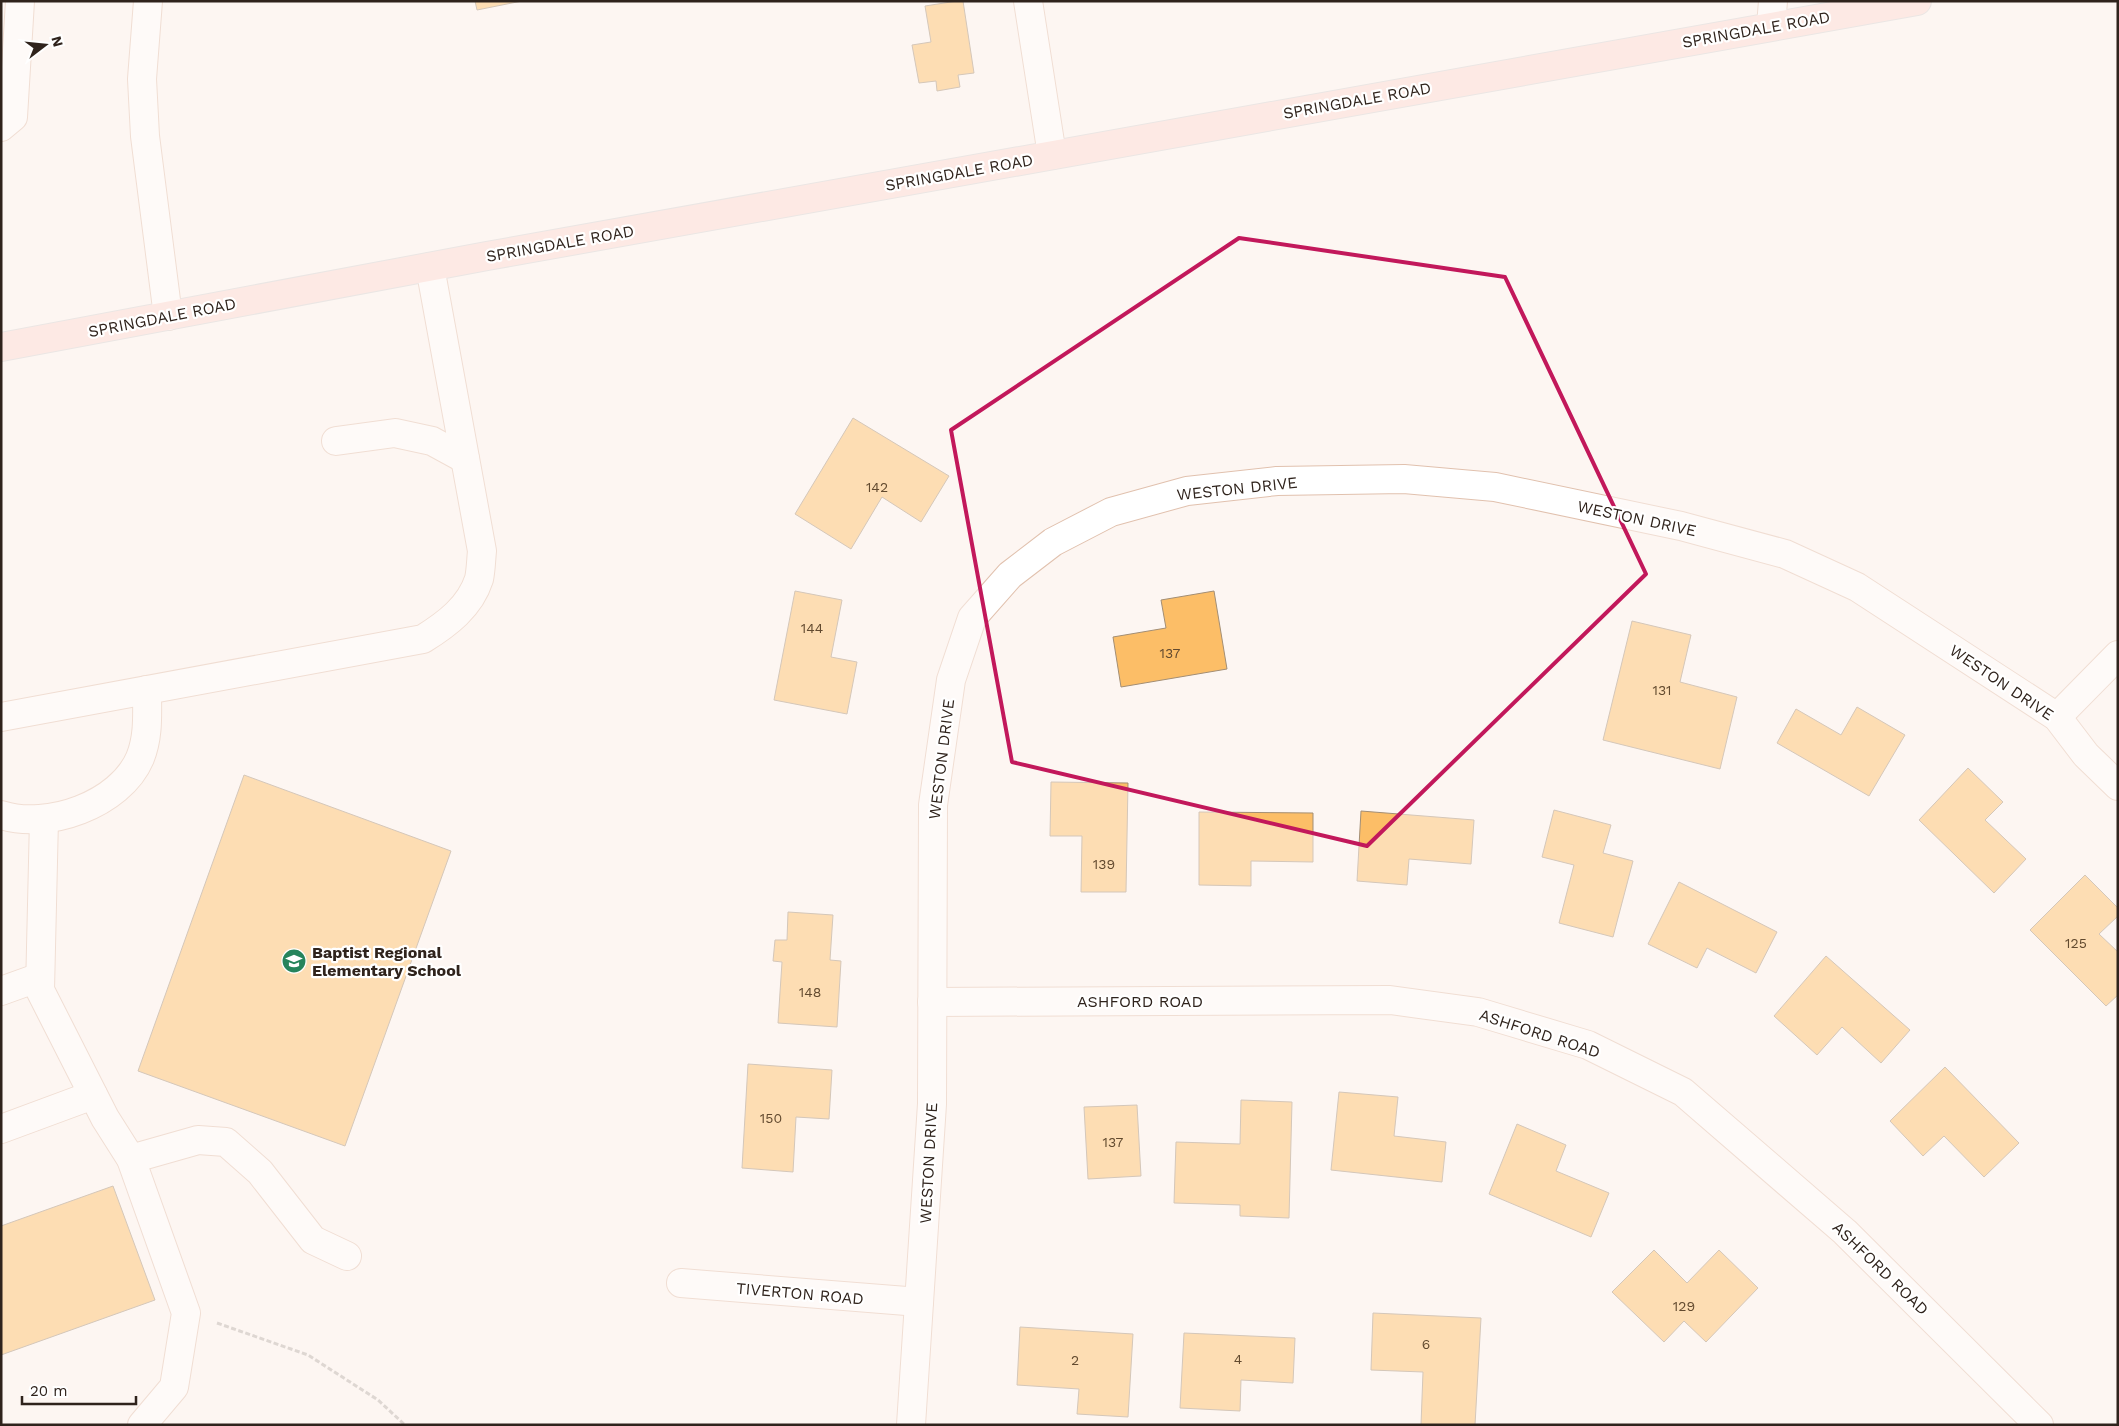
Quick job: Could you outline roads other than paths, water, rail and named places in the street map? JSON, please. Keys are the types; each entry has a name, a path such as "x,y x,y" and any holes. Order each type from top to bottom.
{"main road":[{"name":"SPRINGDALE ROAD","path":"1,347 430,267 1052,155 1772,14 1917,1"}],"street":[{"path":"1,127 13,117 20,1"},
{"path":"148,1 142,79 145,136 168,316"},
{"path":"1028,1 1052,155"},
{"path":"1,717 423,639 447,625 466,604 479,579 482,551 430,267"},
{"path":"336,441 395,433 432,441 465,460"},
{"name":"WESTON DRIVE","path":"911,1425 932,1104 933,806 951,680 972,618 1010,575 1053,542 1112,512 1187,490 1278,481 1404,478 1495,487 1681,526 1785,554 1856,587 2057,716 2086,755 2118,786"},
{"path":"2057,716 2118,654"},
{"path":"1,815 27,820 44,819 80,810 115,790 129,776 140,759 147,736 147,690"},
{"path":"44,819 40,990 93,1095 131,1159 186,1313 174,1387 142,1425"},
{"path":"1,992 40,977"},
{"name":"ASHFORD ROAD","path":"932,1002 1390,1000 1478,1012 1588,1045 1682,1092 1845,1232 2039,1425"},
{"path":"1,1129 93,1095"},
{"path":"131,1159 198,1140 226,1142 260,1172 313,1240 347,1256"},
{"name":"TIVERTON ROAD","path":"681,1283 919,1302"}],"place":[{"name":"Baptist Regional Elementary School","path":"294,961"}]}
